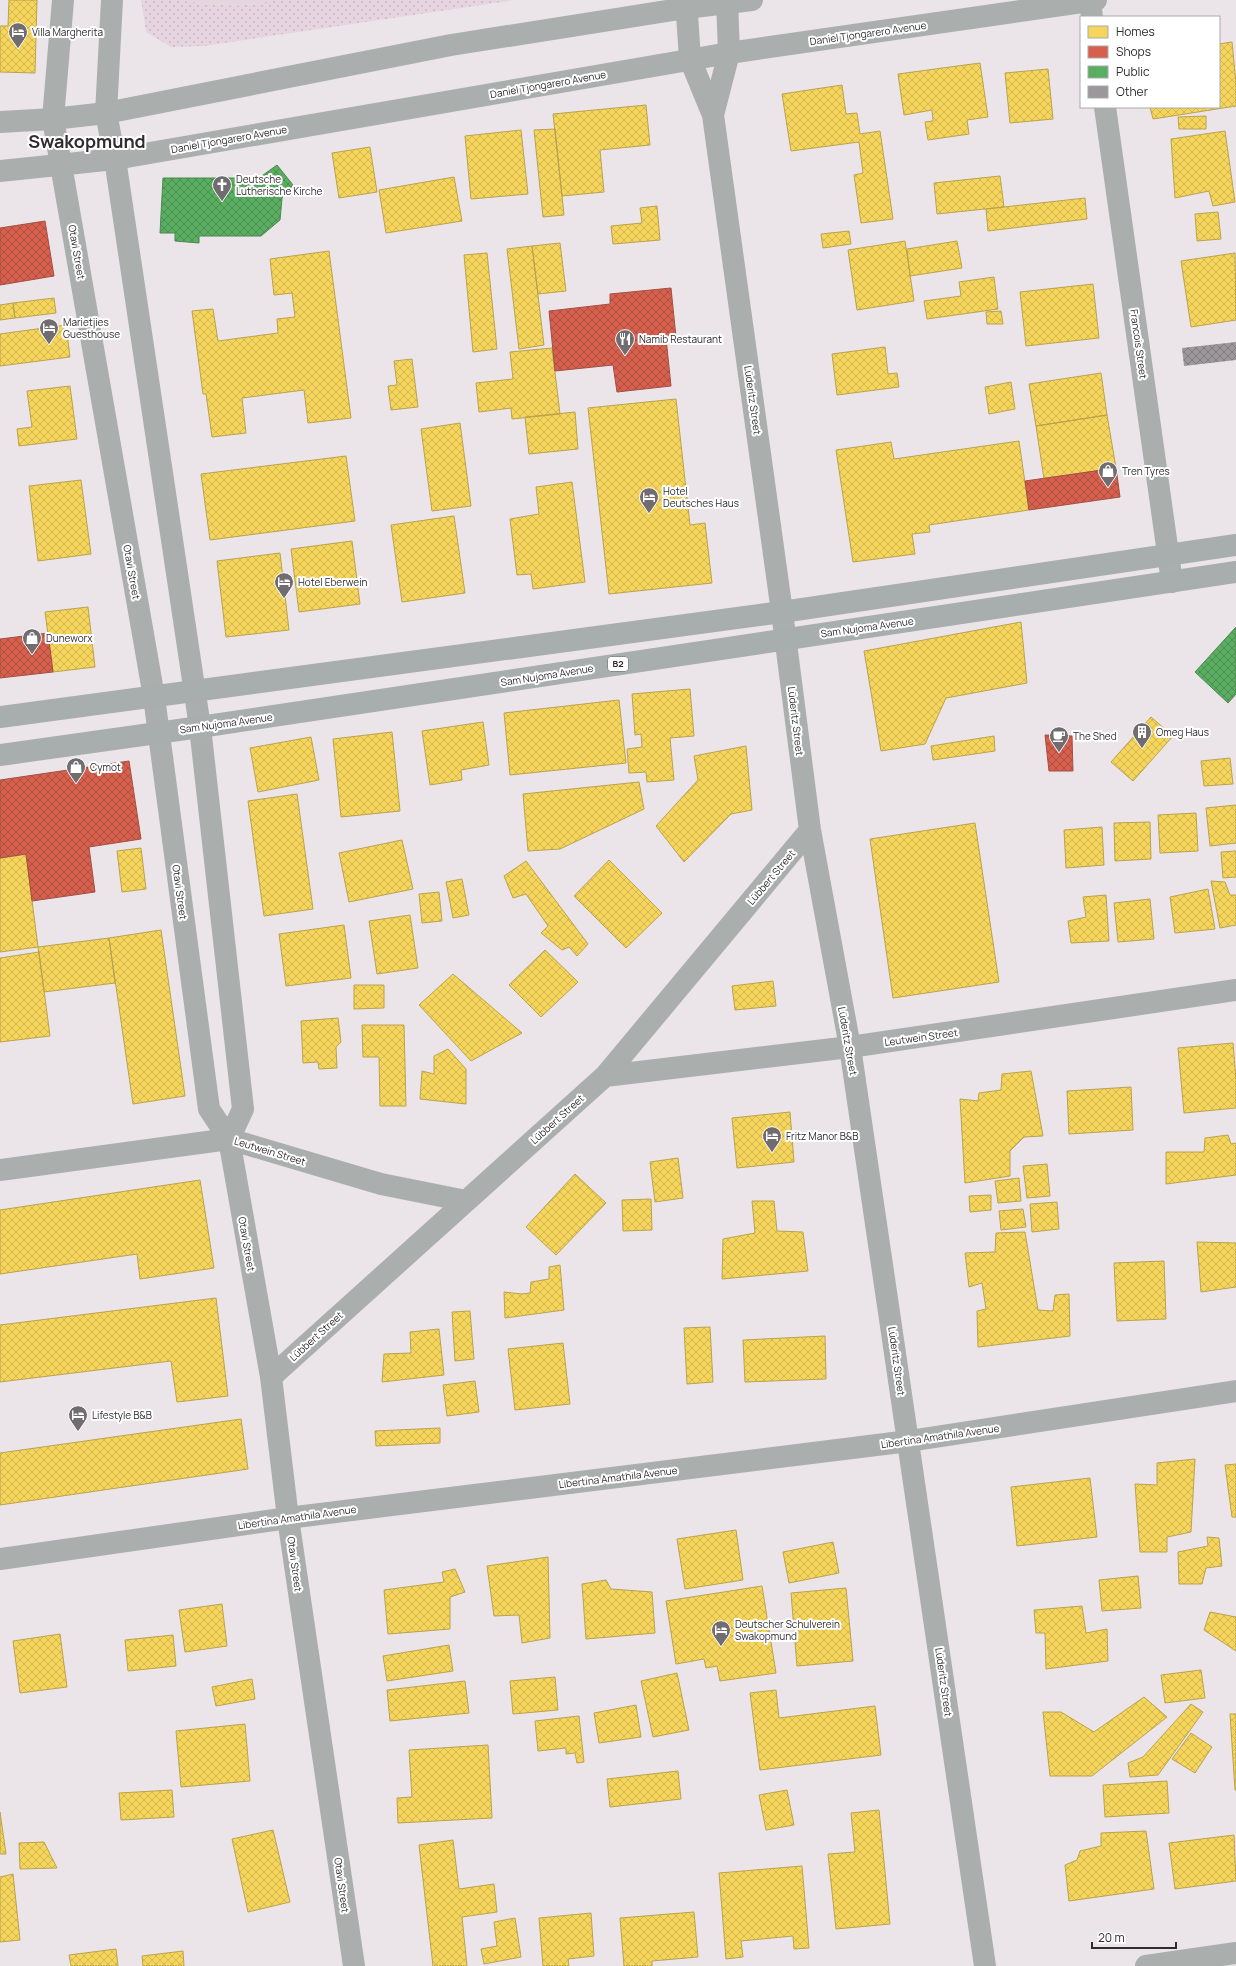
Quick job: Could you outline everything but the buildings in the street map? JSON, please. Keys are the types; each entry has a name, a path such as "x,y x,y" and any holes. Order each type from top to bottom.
{"highway":[{"path":"0,717 782,612 1236,545"},
{"name":"Sam Nujoma Avenue","path":"0,755 200,727 1236,572"}],"street":[{"name":"Otavi Street","path":"63,0 53,119 154,697 209,1109 229,1139 271,1377 288,1518 354,1966"},
{"path":"112,0 106,113 115,159 200,727 243,1109 229,1139"},
{"path":"0,122 53,119 106,113 451,44 686,4 752,0"},
{"name":"Lüderitz Street","path":"713,115 729,53 727,2"},
{"name":"Lüderitz Street","path":"686,4 690,60 713,115 782,612 810,830 850,1047 985,1966"},
{"name":"Daniel Tjongarero Avenue","path":"0,171 115,159 729,53 1092,5"},
{"name":"Francois Street","path":"1105,108 1172,582"},
{"name":"Lübbert Street","path":"271,1377 605,1076 810,830"},
{"name":"Leutwein Street","path":"605,1076 850,1047 1236,990"},
{"name":"Leutwein Street","path":"0,1170 229,1139 381,1184 466,1201"},
{"name":"Libertina Amathila Avenue","path":"0,1559 288,1518 909,1442 1236,1391"},
{"path":"1146,1966 1236,1953"}],"shaded area":[{"path":"141,0 172,0 236,6 278,0 515,0 204,46 171,47 146,32"},
{"path":"172,0 278,0 236,6"}],"place":[{"name":"Villa Margherita","path":"18,49"},
{"name":"Deutsche Lutherische Kirche","path":"222,202"},
{"name":"Marietjies Guesthouse","path":"49,345"},
{"name":"Namib Restaurant","path":"625,356"},
{"name":"Tren Tyres","path":"1108,488"},
{"name":"Hotel Deutsches Haus","path":"649,514"},
{"name":"Hotel Eberwein","path":"284,599"},
{"name":"Duneworx","path":"32,655"},
{"name":"Omeg Haus","path":"1142,749"},
{"name":"The Shed","path":"1059,753"},
{"name":"Cymot","path":"76,784"},
{"name":"Fritz Manor B&B","path":"772,1153"},
{"name":"Lifestyle B&B","path":"78,1432"},
{"name":"Deutscher Schulverein Swakopmund","path":"721,1647"}],"district":[{"name":"Swakopmund","path":"87,142"}]}
